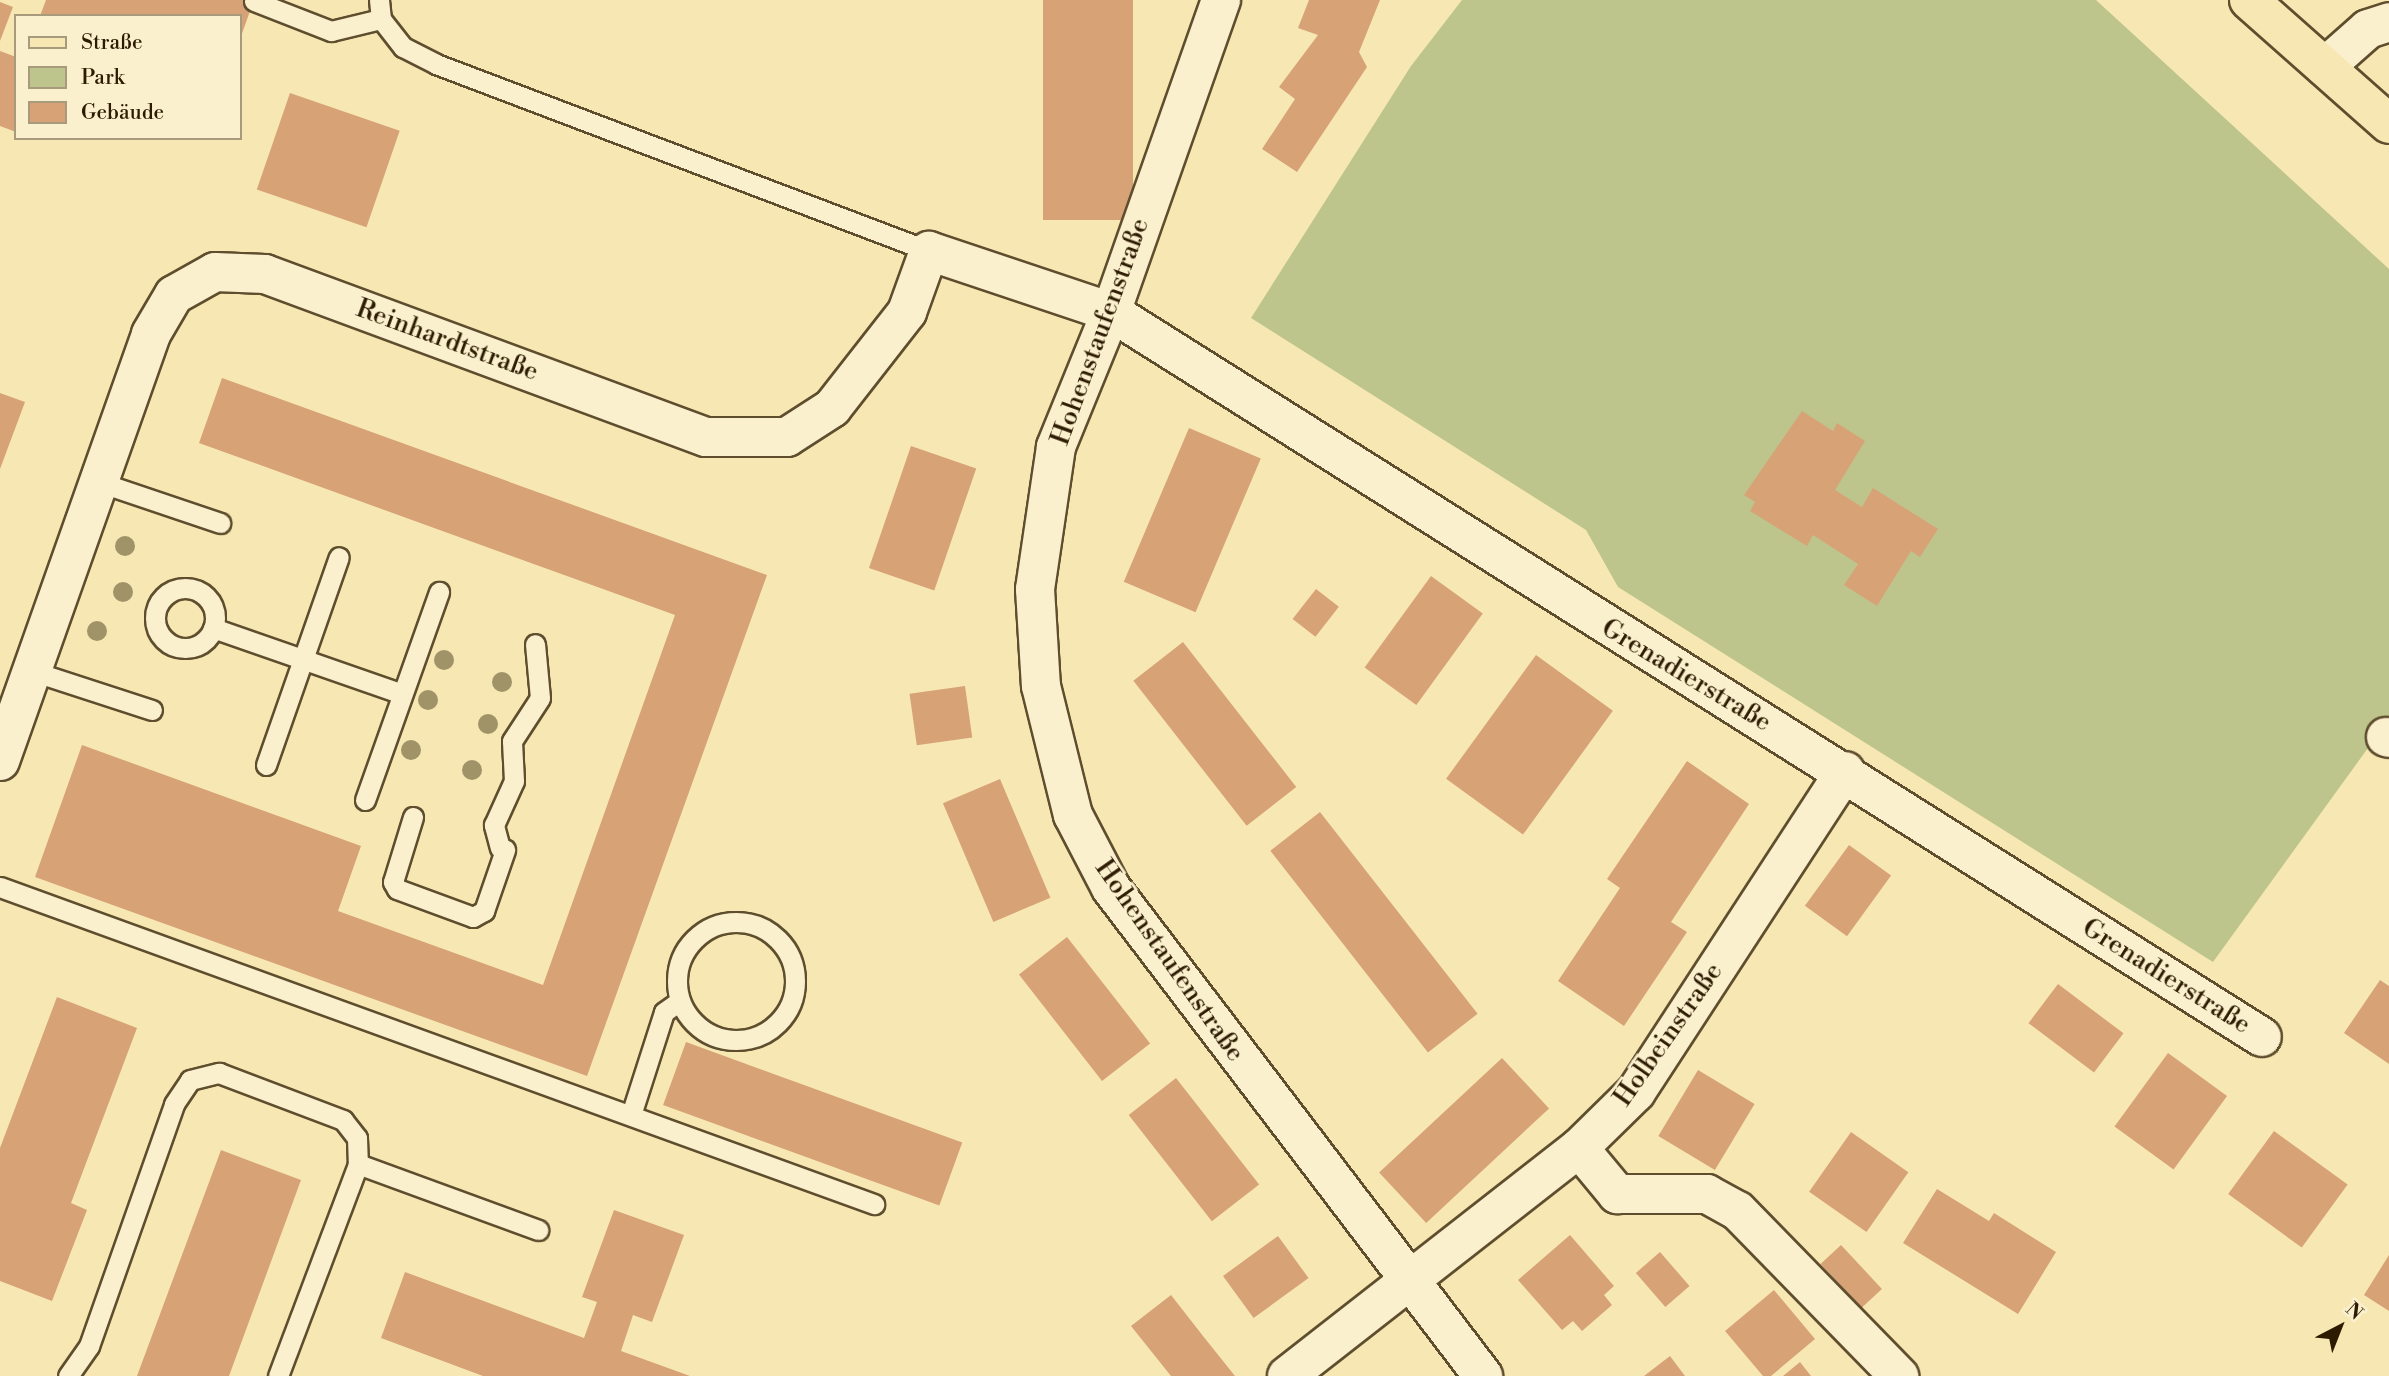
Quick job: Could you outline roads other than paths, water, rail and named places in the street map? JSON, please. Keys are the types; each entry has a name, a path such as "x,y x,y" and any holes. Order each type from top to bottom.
{"main road":[{"path":"2249,0 2389,124"}],"street":[{"name":"Hohenstaufenstraße","path":"1221,0 1111,312 1056,447 1035,589 1041,685 1073,815 1111,888 1173,976 1483,1376"},
{"path":"2325,67 2368,29 2389,22"},
{"path":"929,251 1111,312"},
{"name":"Reinhardtstraße","path":"0,761 151,334 174,295 215,272 265,274 705,437 787,438 832,408 907,312 929,251"},
{"name":"Grenadierstraße","path":"1111,312 1666,666 1845,771 2262,1037"},
{"name":"Holbeinstraße","path":"1287,1376 1411,1282 1579,1148 1636,1091 1845,771"},
{"path":"1579,1148 1617,1194 1707,1194 1738,1211 1899,1376"}],"lane":[{"path":"254,1 331,31 380,10 402,47 436,64 929,251"},
{"path":"99,482 220,523"},
{"path":"266,765 339,557"},
{"path":"365,800 439,592"},
{"path":"213,628 401,694"},
{"path":"413,817 393,882 397,889 472,917 484,911 503,849 495,815 514,781 512,741 540,698 535,644"},
{"path":"32,671 152,710"},
{"path":"0,887 874,1204"},
{"path":"720,924 759,927 788,953 794,990 777,1024 760,1035 722,1039 704,1031 680,1001 680,962 703,932 720,924"},
{"path":"631,1115 664,1012 680,1001"},
{"path":"68,1376 89,1346 174,1104 190,1080 219,1073 343,1120 357,1139 358,1164 278,1376"},
{"path":"358,1164 538,1230"}]}
